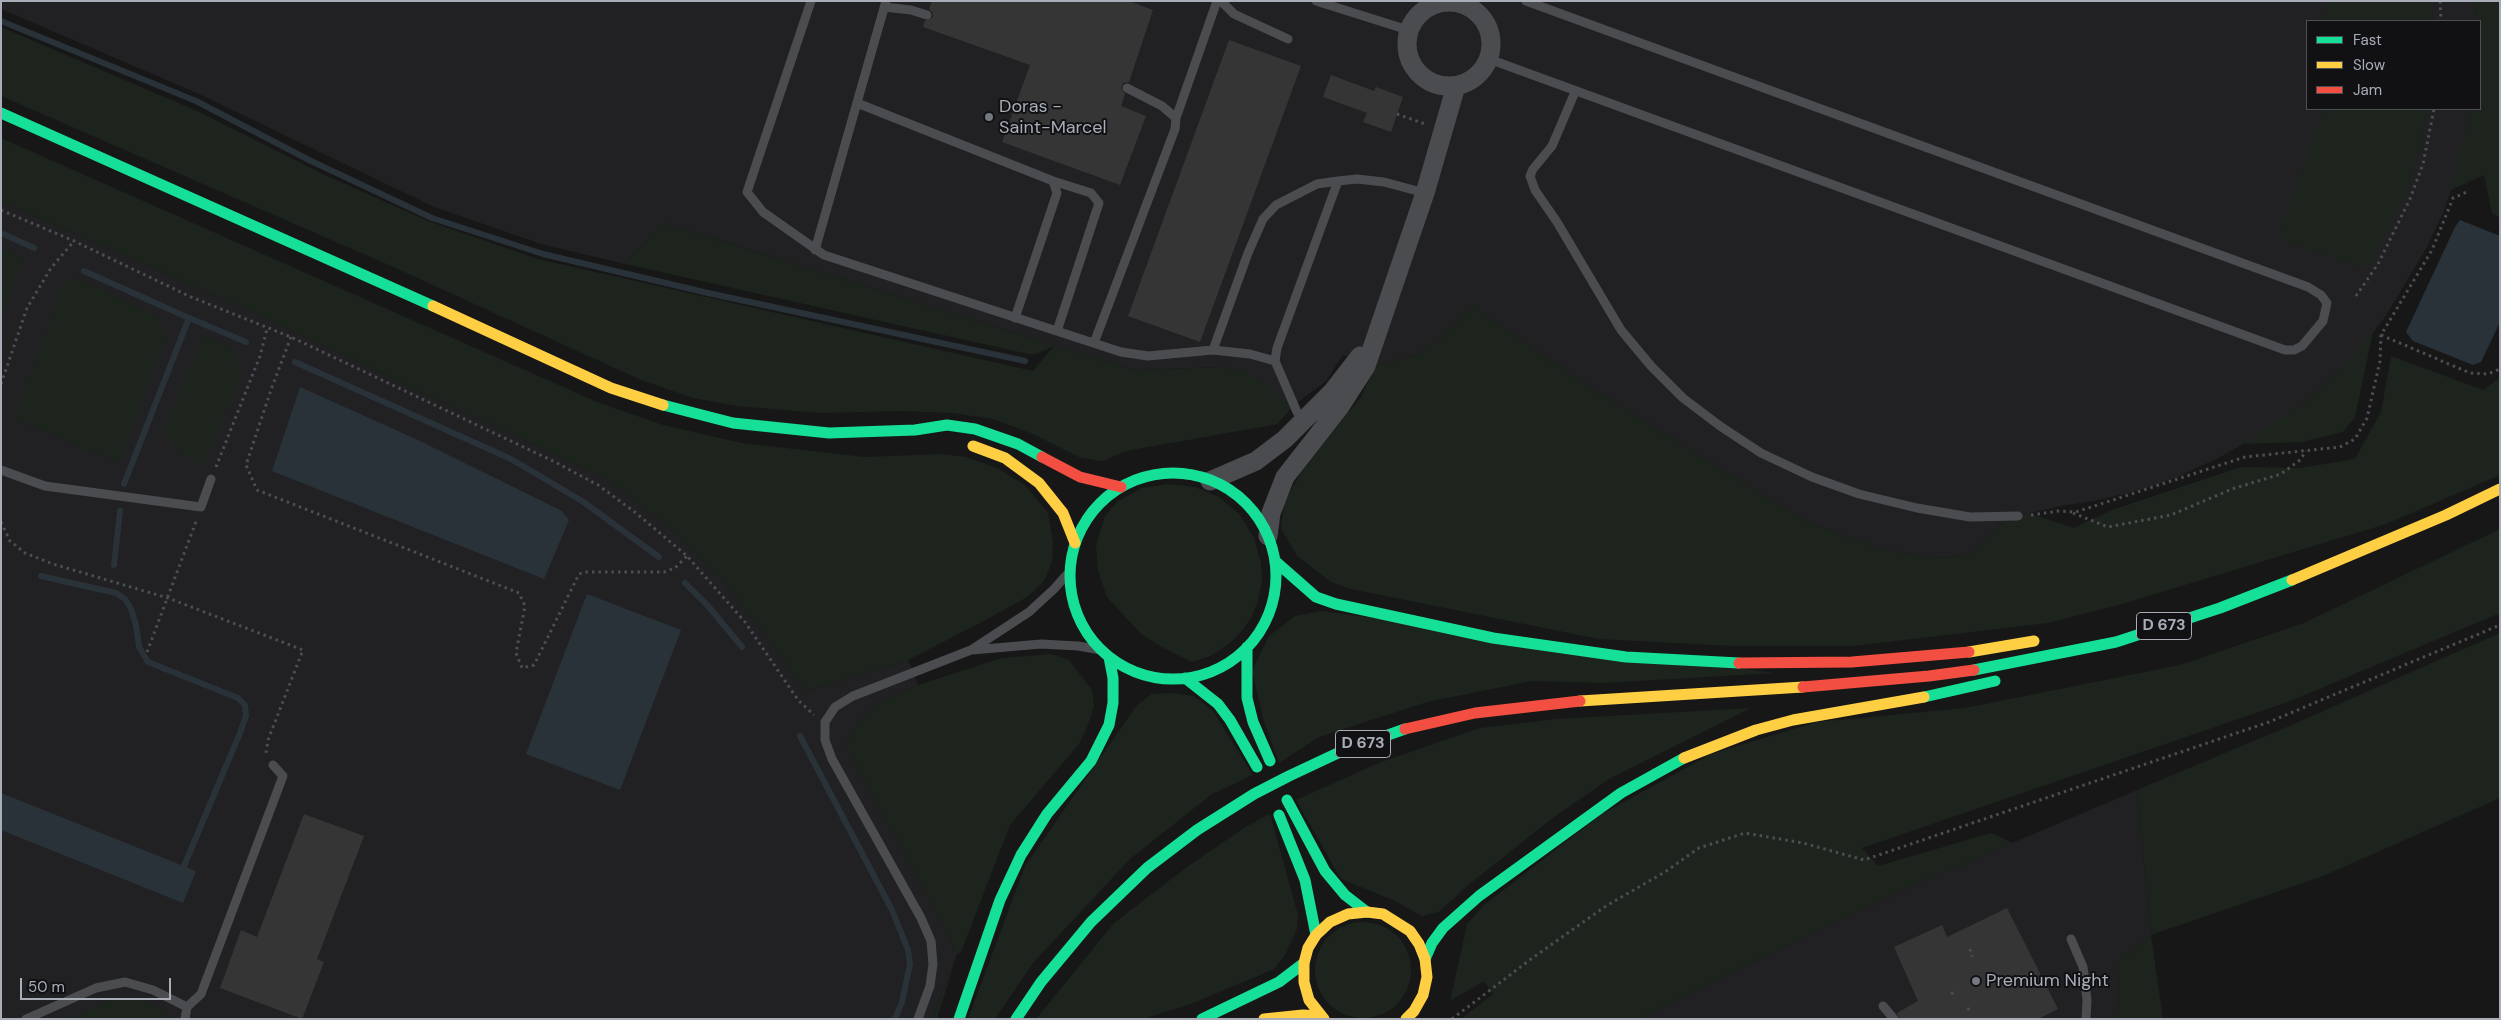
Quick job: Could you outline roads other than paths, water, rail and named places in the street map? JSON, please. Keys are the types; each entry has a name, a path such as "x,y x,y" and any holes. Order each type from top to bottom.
{"main road":[{"path":"1,113 327,257 602,384 654,403 733,423 829,433 915,430 947,426 975,429 1018,444 1080,477 1121,487"},
{"path":"915,430 946,438"},
{"path":"963,443 1005,458 1039,482 1063,513 1075,543"},
{"path":"1165,474 1188,475 1210,481 1228,490 1244,503 1258,518 1268,536 1275,562 1276,580 1267,616 1259,633 1247,647 1219,668 1186,678 1165,678 1145,675 1126,668 1105,653 1087,633 1077,614 1071,593 1070,571 1075,543 1093,510 1121,487 1143,478 1165,474"},
{"name":"D 673","path":"1016,1019 1040,982 1091,922 1147,868 1190,836 1254,794 1340,752 1402,730 1475,713 1556,703 1807,687 1929,676 1999,666 2116,642 2220,608 2333,564 2446,515 2500,489"},
{"path":"1275,562 1316,597 1336,604 1493,638 1626,657 1723,663 1852,662 1966,652 2044,639"},
{"path":"2152,618 2177,612 2220,608"},
{"path":"2023,673 2116,642"},
{"path":"1247,647 1247,698 1254,722 1270,761"},
{"path":"959,1019 1000,900 1021,855 1047,814 1091,761 1110,725 1113,702 1113,678 1105,653"},
{"path":"1186,678 1218,704 1230,720 1257,767"},
{"path":"1425,959 1432,943 1459,912 1596,810 1643,780 1692,754 1739,736 1793,720 1954,692 2006,678"},
{"path":"1288,800 1325,871 1345,895 1367,912"},
{"path":"1275,805 1304,880 1316,935"},
{"path":"1322,1017 1309,1000 1304,982 1304,963 1308,948 1316,935 1330,922 1348,914 1367,912 1383,914 1397,921 1410,931 1419,944 1425,959 1427,977 1423,995 1412,1016"},
{"path":"1202,1019 1279,982 1304,963"},
{"path":"1264,1019 1304,1015 1322,1017"}],"street":[{"path":"1441,2 1463,4 1481,17 1491,37 1489,59 1476,77 1456,86 1434,84 1416,72 1406,52 1408,30 1421,12 1441,2"},
{"path":"1268,536 1271,513 1285,477 1354,386 1366,366 1425,192 1456,86"},
{"path":"1210,481 1256,461 1305,421 1332,392 1375,338"}],"lane":[{"path":"811,1 747,192 764,212 824,255 1122,352 1148,356 1213,350 1250,354 1275,361"},
{"path":"1094,343 1175,129 1176,118 1219,1 1234,14 1288,39"},
{"path":"1316,1 1408,30"},
{"path":"1489,59 2285,350 2294,350 2302,346 2315,334 2324,321 2327,311 2326,303 2321,295 2308,288 1526,1"},
{"path":"816,250 885,4 912,6 927,15"},
{"path":"1127,88 1162,106 1176,118"},
{"path":"1575,92 1552,146 1533,169 1530,176 1535,190 1557,222 1621,330 1651,366 1683,398 1720,426 1761,453 1812,477 1859,494 1917,508 1970,517 2018,516"},
{"path":"857,103 1053,181 1091,193 1100,203 1057,331"},
{"path":"1213,350 1263,219 1276,205 1317,184 1357,179 1384,182 1425,192"},
{"path":"1015,318 1057,193 1053,181"},
{"path":"1305,421 1297,412 1275,361 1276,348 1338,181"},
{"path":"1,470 45,486 201,507 211,479"},
{"path":"918,1019 930,986 933,964 931,941 921,918 832,758 825,740 825,722 835,707 853,696 971,650 1030,612 1070,571"},
{"path":"971,650 1041,644 1078,646 1105,653"},
{"path":"185,1019 186,1007 201,994 283,776 273,765"},
{"path":"2072,938 2083,967 2087,1000 2086,1019"},
{"path":"26,1019 96,988 125,982 153,990 186,1007"},
{"path":"1883,1006 1894,1019"}],"waterway":[{"path":"1,21 196,101 309,160 432,218 543,254 708,293 1025,361"},
{"path":"1,233 34,248"},
{"path":"84,271 189,318 124,484"},
{"path":"189,318 246,342"},
{"path":"295,362 511,459 582,501 659,557"},
{"path":"114,565 120,511"},
{"path":"41,576 116,593 125,599 131,609 136,625 139,647 148,662 238,698 245,705 246,716 240,733 184,866"},
{"path":"685,583 708,606 742,647"},
{"path":"800,736 892,910 908,950 910,964 902,1002 895,1019"}],"place":[{"name":"Doras - Saint-Marcel","path":"989,117"},
{"name":"Premium Night","path":"1976,981"}]}
